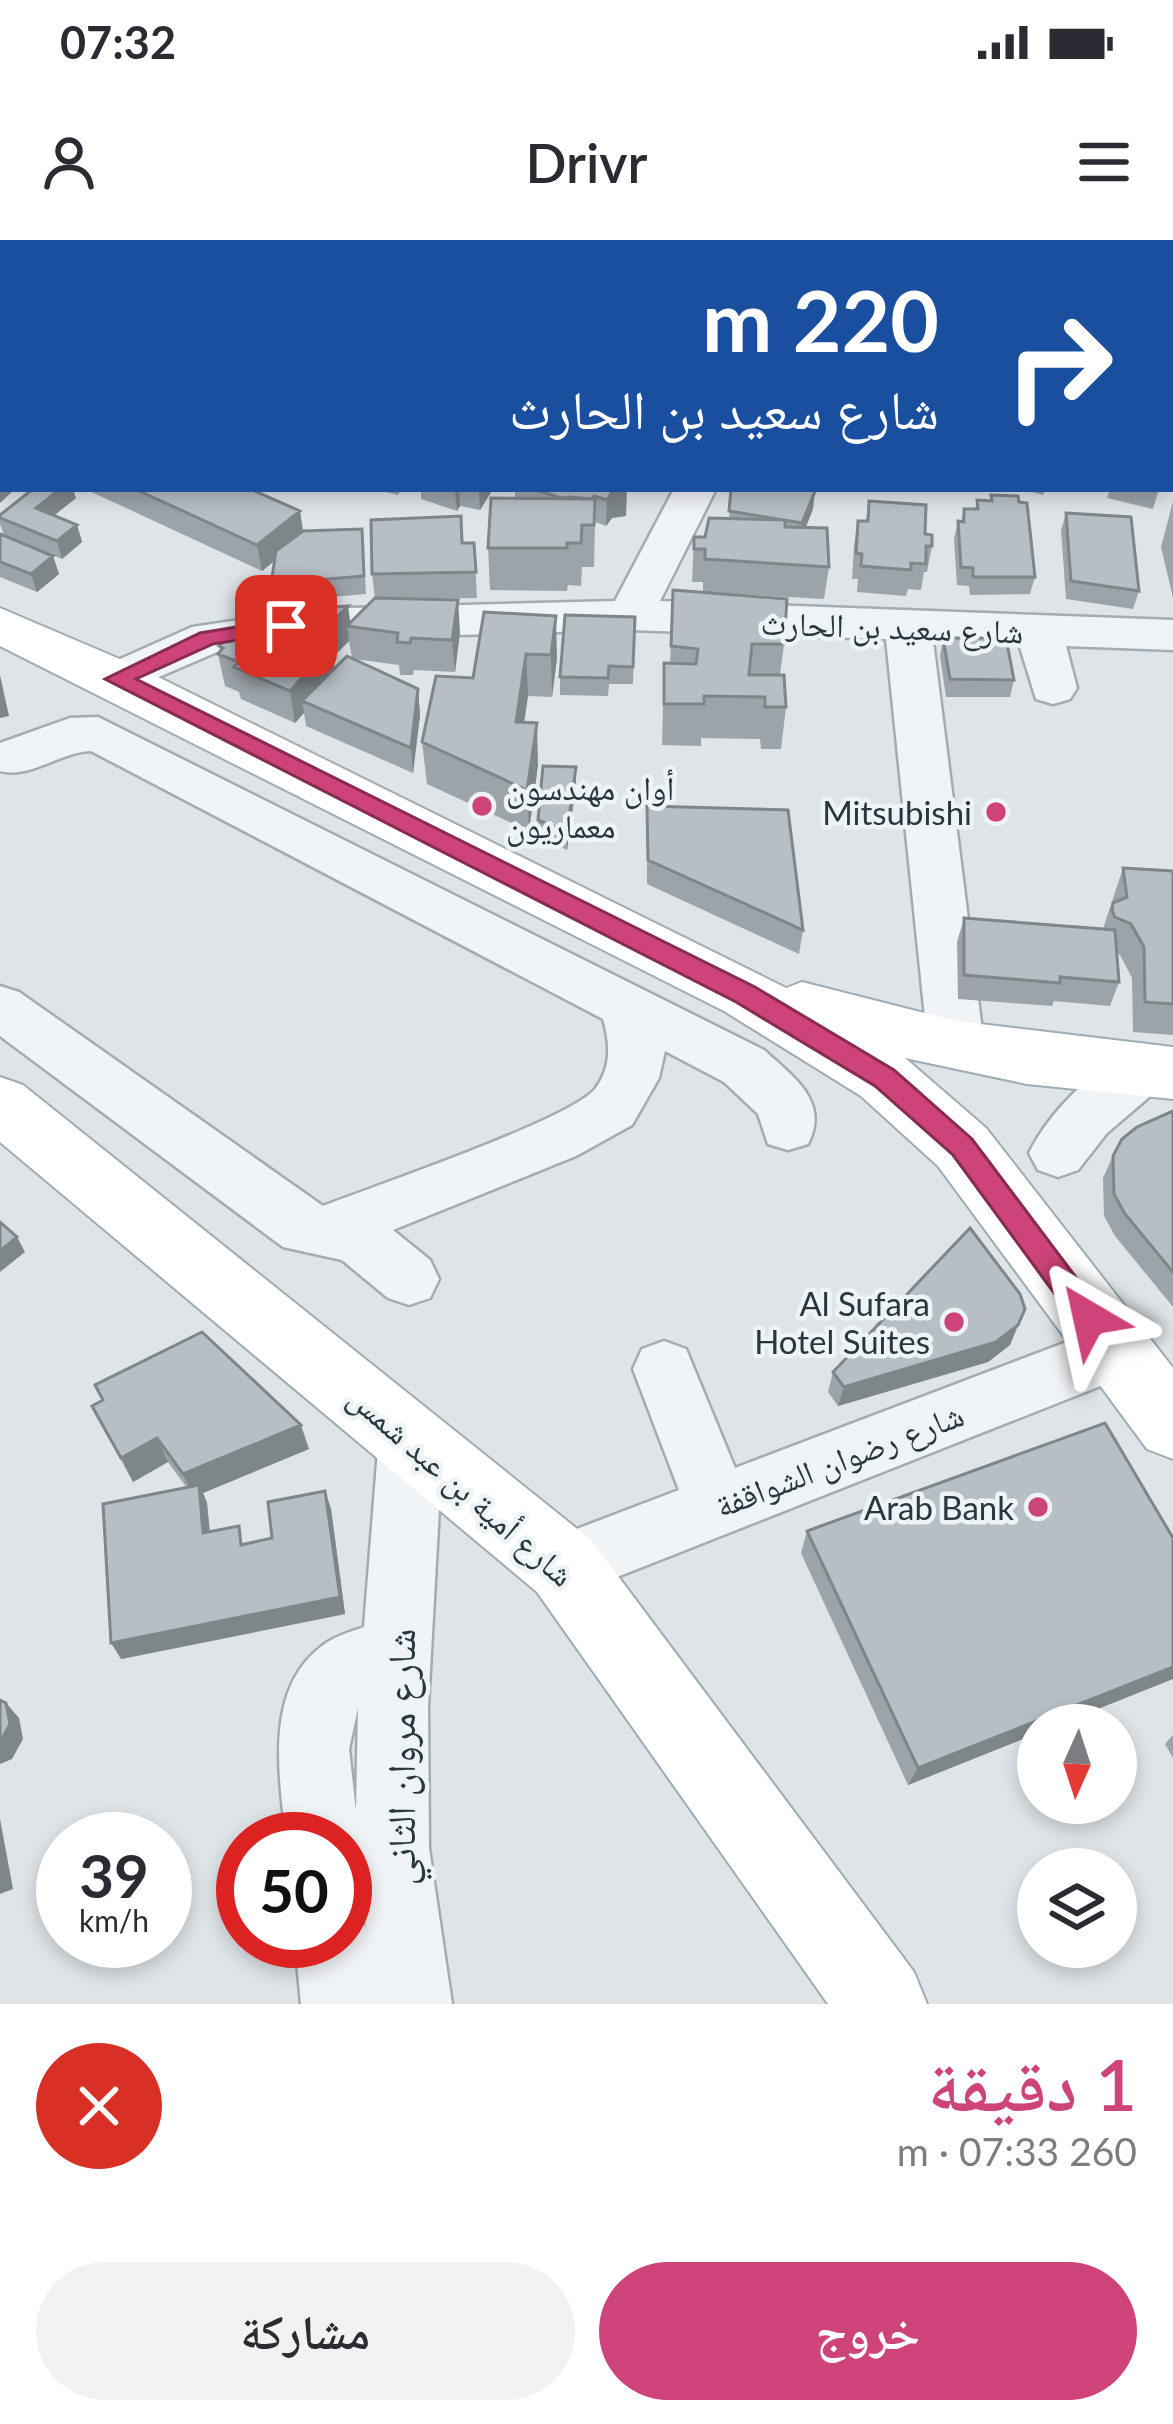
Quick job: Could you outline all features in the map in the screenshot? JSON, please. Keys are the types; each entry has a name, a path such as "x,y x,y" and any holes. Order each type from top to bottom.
{"main road":[{"path":"0,626 117,679 746,994 884,1078 962,1147 1173,1425"},
{"path":"746,994 956,1046 1158,1072"},
{"name":"شارع أمية بن عبد شمس","path":"0,1104 564,1566 882,2004"}],"street":[{"path":"630,615 683,492"},
{"name":"شارع سعيد بن الحارث","path":"117,679 208,638 260,629 630,615 1173,635"},
{"path":"908,627 956,1046"},
{"path":"1039,631 1053,688"},
{"path":"12,757 70,734 98,734 744,1066 786,1105 788,1127"},
{"path":"324,1232 556,1139 612,1109 631,1078 638,1045 627,1004"},
{"path":"0,1007 304,1229 357,1236 409,1279"},
{"path":"1058,1153 1087,1117 1158,1072"},
{"name":"شارع رضوان الشواقفة","path":"564,1566 1114,1352"},
{"path":"664,1369 718,1507"},
{"name":"شارع مروان الثاني","path":"411,1437 397,1650 392,1848 414,2004"},
{"path":"320,1812 313,1735 321,1697 348,1669 397,1650"},
{"path":"336,1968 339,2004"}],"building":[{"path":"29,492 56,492 36,508 77,525 57,541 0,515"},
{"path":"142,492 257,492 300,511 257,545"},
{"path":"543,492 612,492 607,500 561,498"},
{"path":"731,492 815,492 802,523 729,511"},
{"path":"991,495 1018,496 1019,502 1027,503 1035,577 973,577 973,568 961,567 958,521 964,522 964,509 978,509 977,500 992,501"},
{"path":"491,498 595,499 594,525 582,525 581,543 567,543 567,548 488,548"},
{"path":"869,501 926,505 925,534 932,535 932,546 926,546 926,564 911,563 911,570 861,566 862,554 856,553 858,521 868,521"},
{"path":"1066,513 1131,517 1139,591 1071,581"},
{"path":"461,516 462,543 474,543 476,572 372,574 371,520"},
{"path":"709,518 785,520 785,527 827,528 829,567 705,559 705,549 694,549 694,537 705,537"},
{"path":"362,529 364,576 271,584 276,551 303,531"},
{"path":"0,534 53,556 31,574 0,562"},
{"path":"673,590 787,599 784,644 752,644 749,675 784,675 786,707 765,707 765,697 704,696 704,704 664,704 664,663 696,664 698,649 671,646"},
{"path":"375,598 458,600 452,640 397,642 398,633 347,626"},
{"path":"348,606 314,638 331,645 290,691 234,667 239,662 218,654 223,648 219,646 258,612"},
{"path":"484,612 556,616 551,655 526,654 516,722 537,723 527,790 422,742 436,676 473,678"},
{"path":"565,615 635,617 633,667 609,666 608,678 560,677"},
{"path":"943,638 1006,638 1014,680 950,679"},
{"path":"347,656 418,689 411,748 302,701"},
{"path":"543,766 576,767 567,832 538,820"},
{"path":"647,806 788,810 803,930 648,860"},
{"path":"1123,868 1173,871 1173,1004 1145,1002 1144,947 1131,924 1115,917 1112,910 1113,903 1127,897"},
{"path":"964,918 1115,930 1119,982 1060,977 1060,983 964,975"},
{"path":"1173,1111 1173,1272 1114,1194 1113,1156 1122,1139 1137,1127"},
{"path":"0,1222 17,1237 0,1251"},
{"name":"Al Sufara Hotel Suites","path":"970,1228 1020,1294 1025,1309 1018,1325 996,1342 844,1387 833,1372"},
{"path":"202,1332 301,1425 183,1474 157,1438 121,1458 92,1406 103,1400 95,1385"},
{"path":"1105,1423 1173,1538 1173,1667 1080,1704 1017,1704 1017,1729 918,1768 807,1531"},
{"path":"199,1485 203,1533 239,1526 241,1545 272,1538 268,1502 325,1491 340,1597 111,1643 103,1504"},
{"path":"0,1700 6,1703 10,1724 0,1742"}],"place":[{"name":"أوان مهندسون معماريون","path":"482,806"},
{"name":"Mitsubishi","path":"996,812"},
{"name":"Al Sufara Hotel Suites","path":"954,1322"},
{"name":"Arab Bank","path":"1038,1507"}],"route":[{"path":"286,626 208,638 117,679 746,994 884,1078 962,1147 1089,1318"}]}
